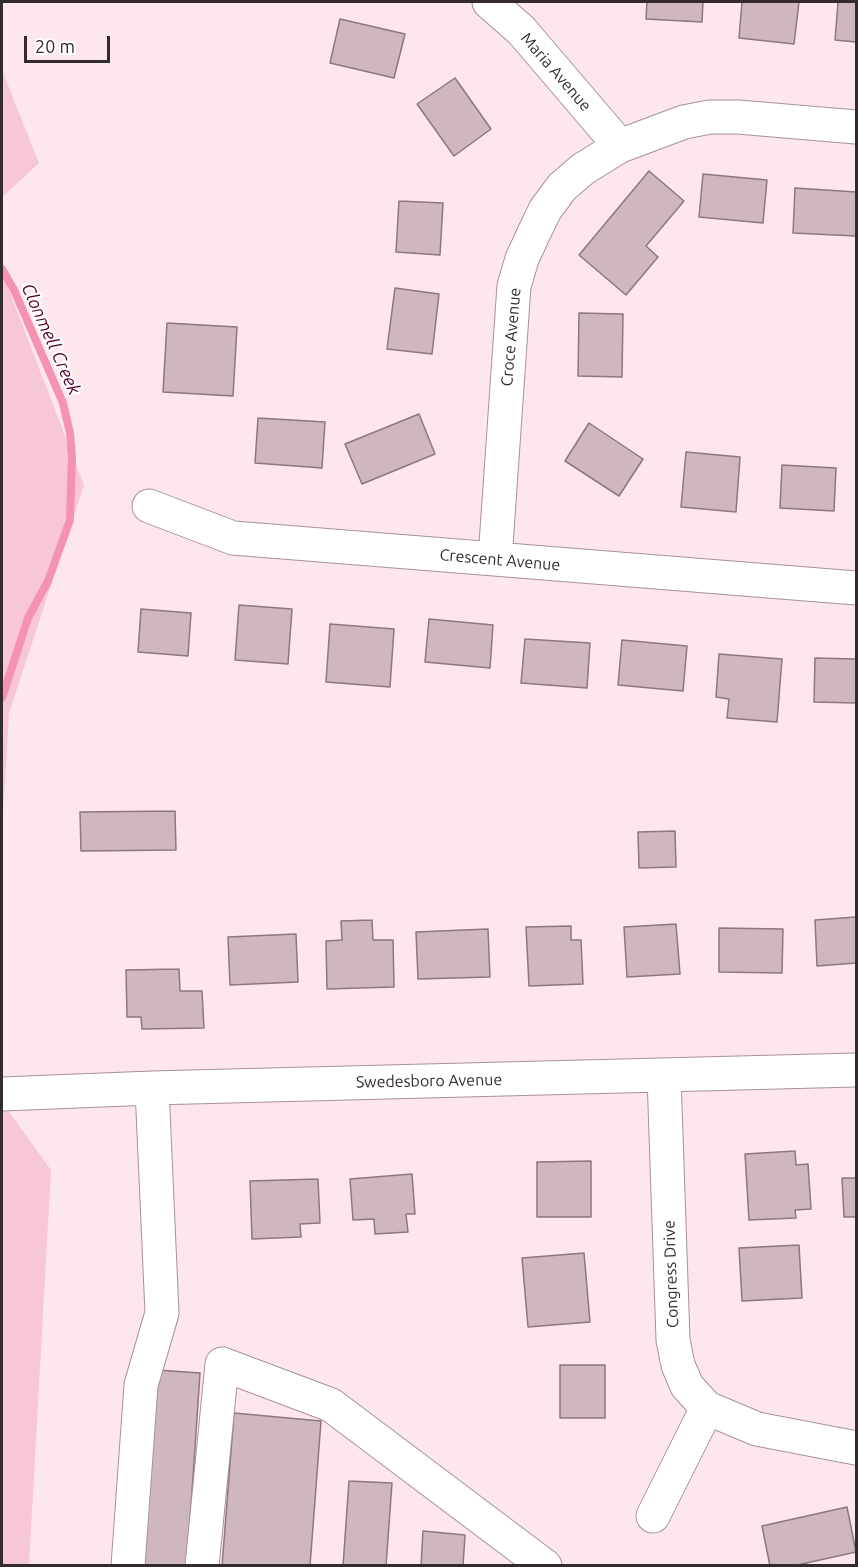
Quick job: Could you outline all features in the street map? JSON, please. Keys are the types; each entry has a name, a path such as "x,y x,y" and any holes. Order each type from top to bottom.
{"street":[{"name":"Maria Avenue","path":"489,2 520,30 620,146"},
{"name":"Croce Avenue","path":"495,559 513,295 522,259 545,210 562,187 583,169 620,146 684,122 710,117 766,119 856,128"},
{"name":"Crescent Avenue","path":"149,506 234,538 856,588"},
{"name":"Swedesboro Avenue","path":"2,1094 856,1070"},
{"name":"Congress Drive","path":"664,1076 673,1340 678,1365 687,1386 707,1408 757,1429 856,1448"},
{"path":"128,1566 141,1385 162,1313 152,1088"},
{"path":"202,1566 222,1364 332,1405 545,1566"},
{"path":"653,1516 707,1408"}],"shaded area":[{"path":"2,70 39,163 2,197"},
{"path":"2,272 84,485 9,713 2,833"},
{"path":"2,1102 51,1170 29,1565 2,1565"}],"building":[{"path":"647,2 703,2 702,22 646,19"},
{"path":"742,2 799,2 794,44 739,38"},
{"path":"838,2 856,2 856,42 835,40"},
{"path":"340,19 405,34 394,78 330,63"},
{"path":"455,78 491,129 454,156 417,104"},
{"path":"649,171 684,201 646,246 658,257 626,295 579,255"},
{"path":"703,174 767,180 763,223 699,217"},
{"path":"795,188 856,192 856,236 793,233"},
{"path":"399,201 443,203 440,255 396,252"},
{"path":"395,288 439,294 432,354 387,349"},
{"path":"579,313 623,314 622,377 578,376"},
{"path":"167,323 237,327 233,396 163,392"},
{"path":"419,414 435,454 362,484 345,444"},
{"path":"258,418 325,422 322,468 255,463"},
{"path":"589,423 643,459 619,496 565,461"},
{"path":"686,452 740,457 736,512 681,507"},
{"path":"782,465 836,468 834,511 780,508"},
{"path":"239,605 292,609 288,664 235,660"},
{"path":"141,609 191,613 188,656 138,652"},
{"path":"429,619 493,625 490,668 425,662"},
{"path":"330,624 394,629 390,687 326,682"},
{"path":"525,639 590,643 587,688 521,683"},
{"path":"622,640 687,646 683,691 618,685"},
{"path":"719,654 782,659 777,722 727,718 729,699 716,697"},
{"path":"815,658 856,659 856,703 814,702"},
{"path":"175,811 176,850 81,851 80,812"},
{"path":"675,831 676,867 639,868 638,832"},
{"path":"856,917 856,963 817,966 815,920"},
{"path":"372,920 373,940 393,940 394,987 327,989 326,941 342,940 341,921"},
{"path":"676,924 680,974 627,977 624,927"},
{"path":"571,926 571,940 581,940 583,984 529,986 526,927"},
{"path":"719,928 783,929 782,973 719,972"},
{"path":"488,929 490,977 418,979 416,932"},
{"path":"296,934 298,982 230,985 228,937"},
{"path":"179,969 180,991 202,991 204,1028 142,1029 141,1017 127,1017 126,970"},
{"path":"795,1151 796,1165 808,1164 811,1209 795,1210 796,1218 749,1220 745,1154"},
{"path":"591,1161 591,1217 537,1217 537,1162"},
{"path":"412,1174 415,1214 406,1214 408,1232 375,1234 374,1219 353,1220 350,1179"},
{"path":"842,1178 856,1178 856,1217 844,1217"},
{"path":"318,1179 320,1223 300,1224 301,1237 252,1239 250,1181"},
{"path":"799,1245 802,1298 742,1301 739,1248"},
{"path":"584,1253 590,1322 528,1327 522,1258"},
{"path":"560,1365 605,1365 605,1418 560,1418"},
{"path":"158,1370 200,1373 187,1566 143,1566"},
{"path":"234,1413 321,1421 310,1566 222,1566"},
{"path":"349,1481 392,1483 386,1566 343,1566"},
{"path":"847,1507 856,1552 793,1566 770,1566 762,1526"},
{"path":"423,1531 465,1535 463,1566 421,1566"}],"waterway":[{"name":"Clonmell Creek","path":"2,269 14,290 63,403 70,433 72,457 70,520 48,581 28,618 2,698"}]}
